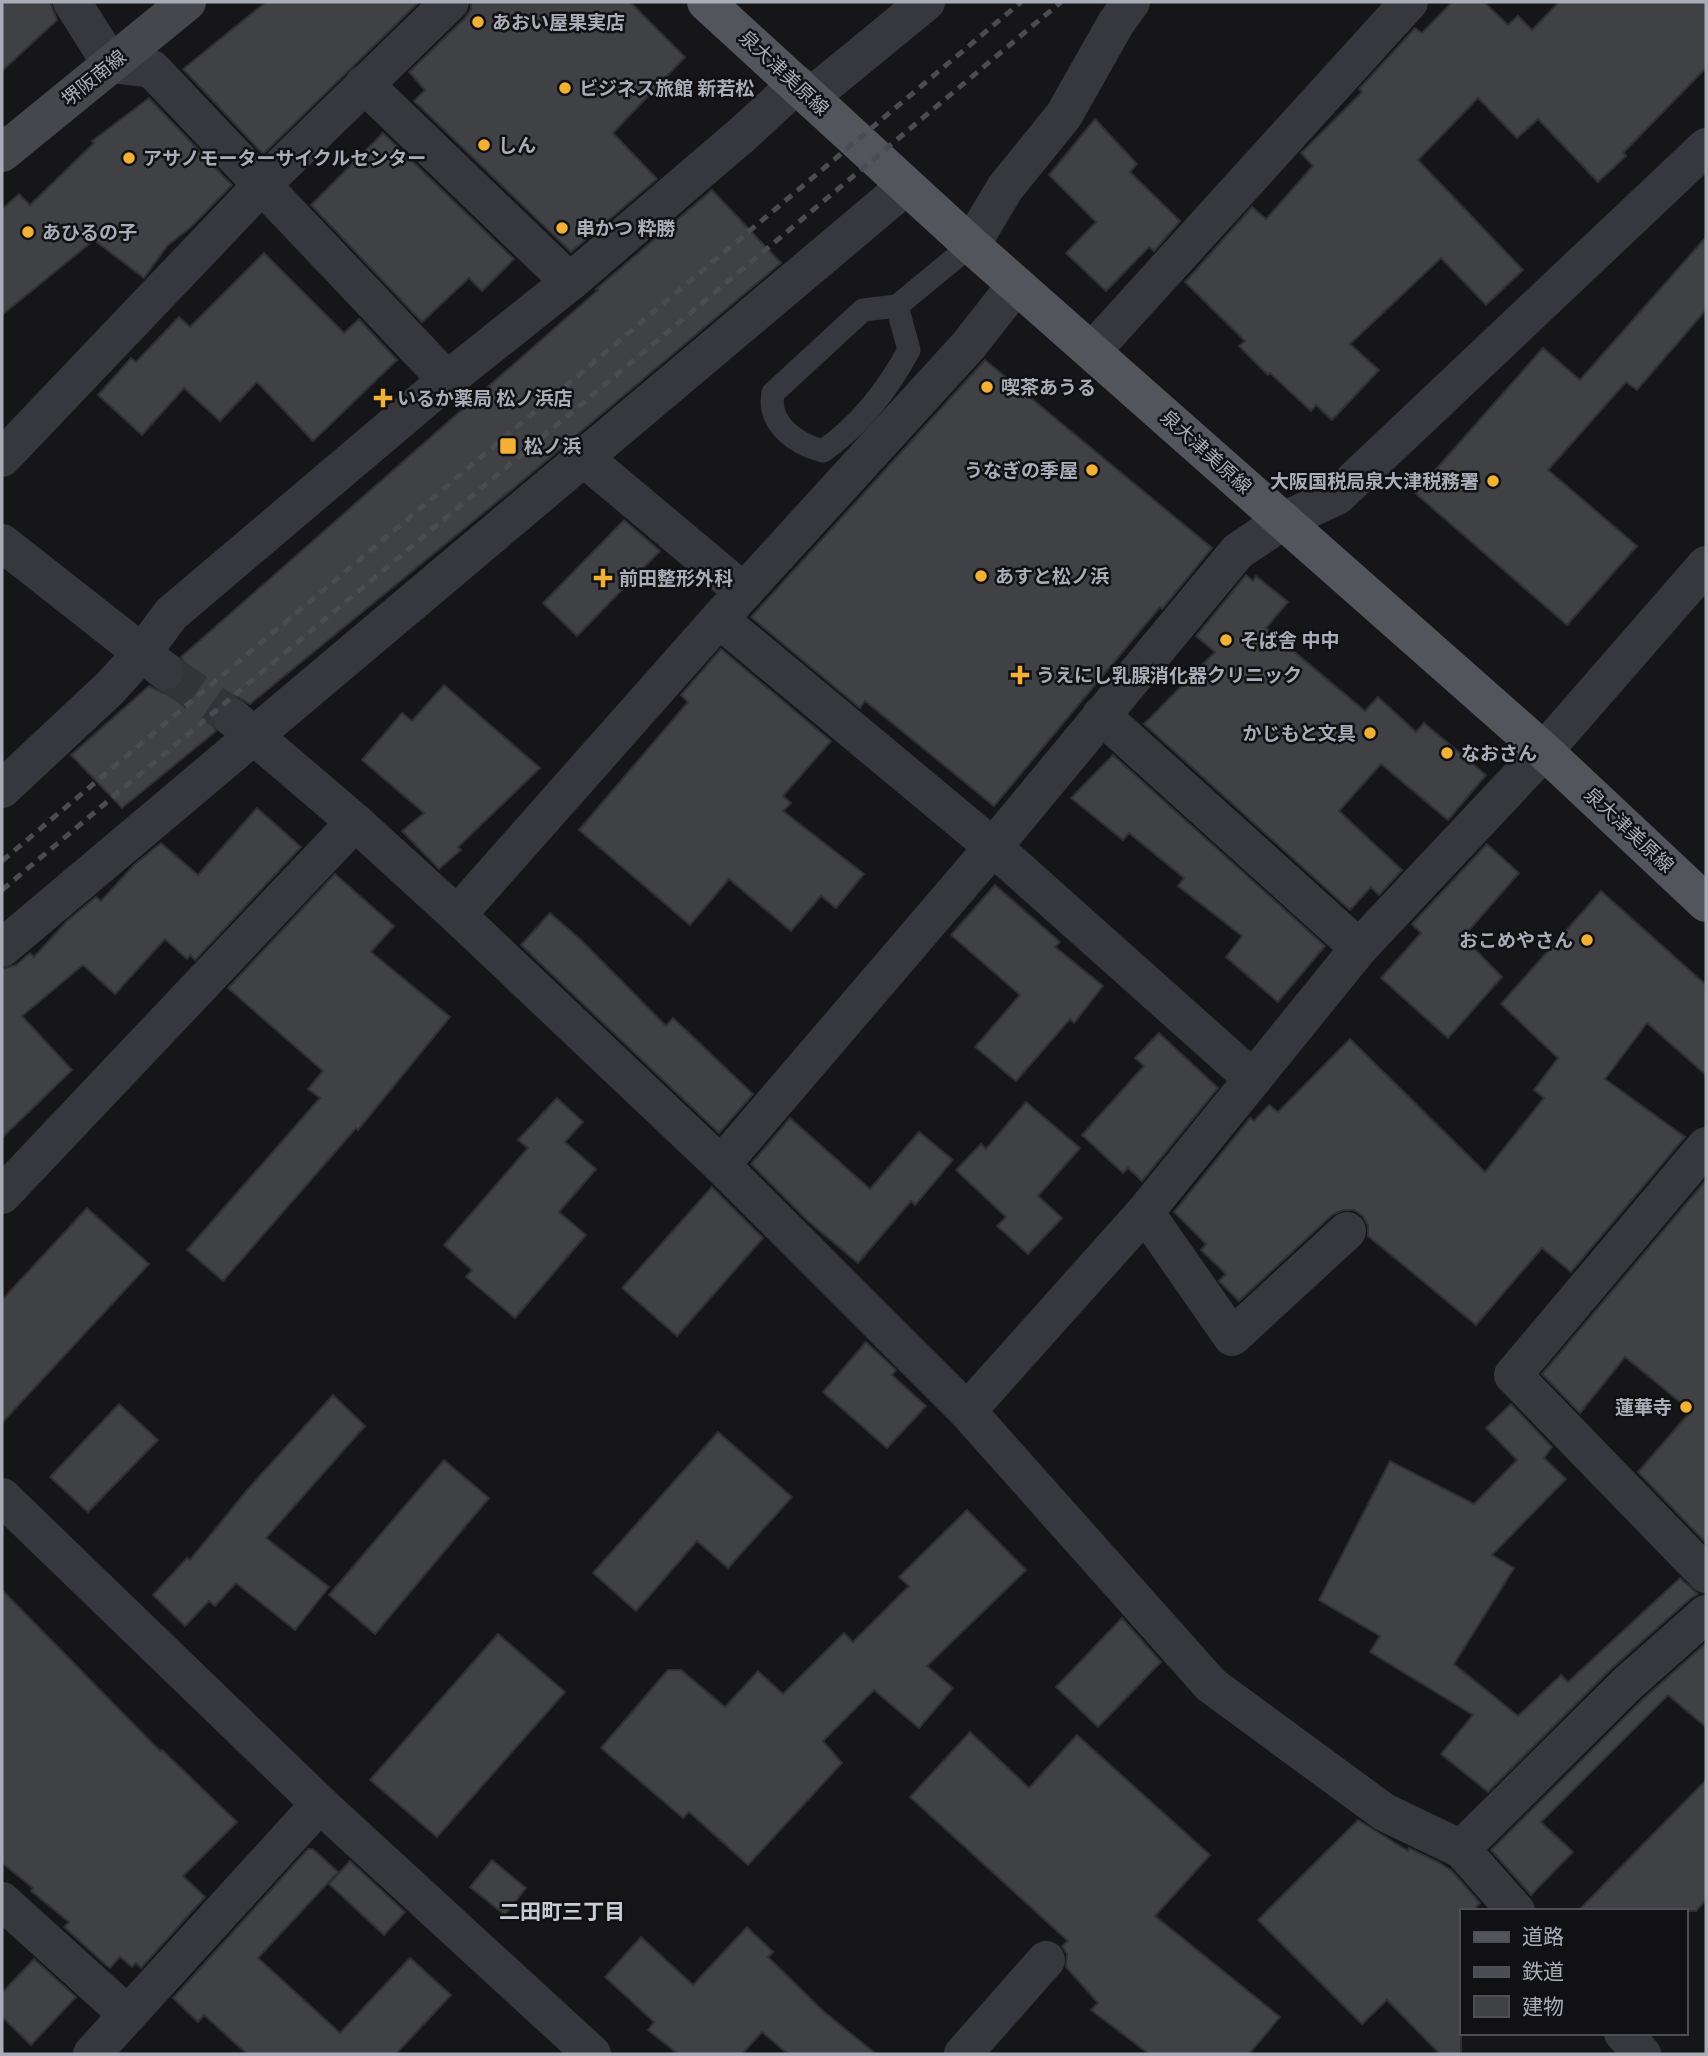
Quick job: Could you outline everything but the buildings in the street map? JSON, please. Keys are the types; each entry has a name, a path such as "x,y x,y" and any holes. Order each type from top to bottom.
{"main road":[{"name":"堺阪南線","path":"2,153 187,2"},
{"name":"泉大津美原線","path":"706,2 971,245 1544,751 1706,902"}],"street":[{"path":"72,2 111,64 152,69 447,380"},
{"path":"2,458 261,186 450,2"},
{"path":"2,789 109,689 154,662 171,614 447,380 570,282 744,133 926,2"},
{"path":"971,245 1005,188 1063,115 1131,2"},
{"path":"1093,350 1409,2"},
{"path":"364,84 570,282"},
{"path":"721,1165 993,847 1238,551 1283,521 1337,496 1704,154"},
{"path":"2,948 244,727 584,458 906,186"},
{"path":"457,915 732,605 968,346 1016,285"},
{"path":"584,458 732,605 993,847 1253,1079"},
{"path":"2,543 154,662"},
{"path":"967,1411 1144,1212 1359,947 1544,751 1706,565"},
{"path":"1101,715 1359,947"},
{"path":"244,727 355,822 457,915 721,1165 967,1411 1211,1685 1384,1812 1461,1849 1514,1909"},
{"path":"2,1195 355,822"},
{"path":"1706,1146 1513,1375 1706,1573"},
{"path":"1144,1212 1232,1337 1347,1231"},
{"path":"2,1497 322,1806 592,2054"},
{"path":"1461,1849 1627,1684 1706,1614"},
{"path":"92,2054 307,1818 322,1806"},
{"path":"2,1901 128,2015"},
{"path":"963,2054 1046,1960"},
{"path":"1625,2035 1642,2054"}],"lane":[{"path":"897,306 909,350 894,377 845,435 823,451 806,447 782,428 771,405 773,393 863,310 897,306 971,245"}],"tunnel":[{"path":"165,671 233,718"}],"railway":[{"path":"2,861 1021,2"},
{"path":"2,890 1061,2"}],"place":[{"name":"あおい屋果実店","path":"478,22"},
{"name":"ビジネス旅館 新若松","path":"565,88"},
{"name":"しん","path":"484,145"},
{"name":"アサノモーターサイクルセンター","path":"129,158"},
{"name":"串かつ 粋勝","path":"562,228"},
{"name":"あひるの子","path":"28,232"},
{"name":"喫茶あうる","path":"987,387"},
{"name":"いるか薬局 松ノ浜店","path":"383,398"},
{"name":"松ノ浜","path":"508,446"},
{"name":"うなぎの季屋","path":"1092,470"},
{"name":"大阪国税局泉大津税務署","path":"1493,481"},
{"name":"あすと松ノ浜","path":"981,576"},
{"name":"前田整形外科","path":"603,578"},
{"name":"そば舎 中中","path":"1226,640"},
{"name":"うえにし乳腺消化器クリニック","path":"1020,675"},
{"name":"かじもと文具","path":"1370,733"},
{"name":"なおさん","path":"1447,753"},
{"name":"おこめやさん","path":"1587,940"},
{"name":"蓮華寺","path":"1686,1407"}],"district":[{"name":"二田町三丁目","path":"562,1912"}]}
